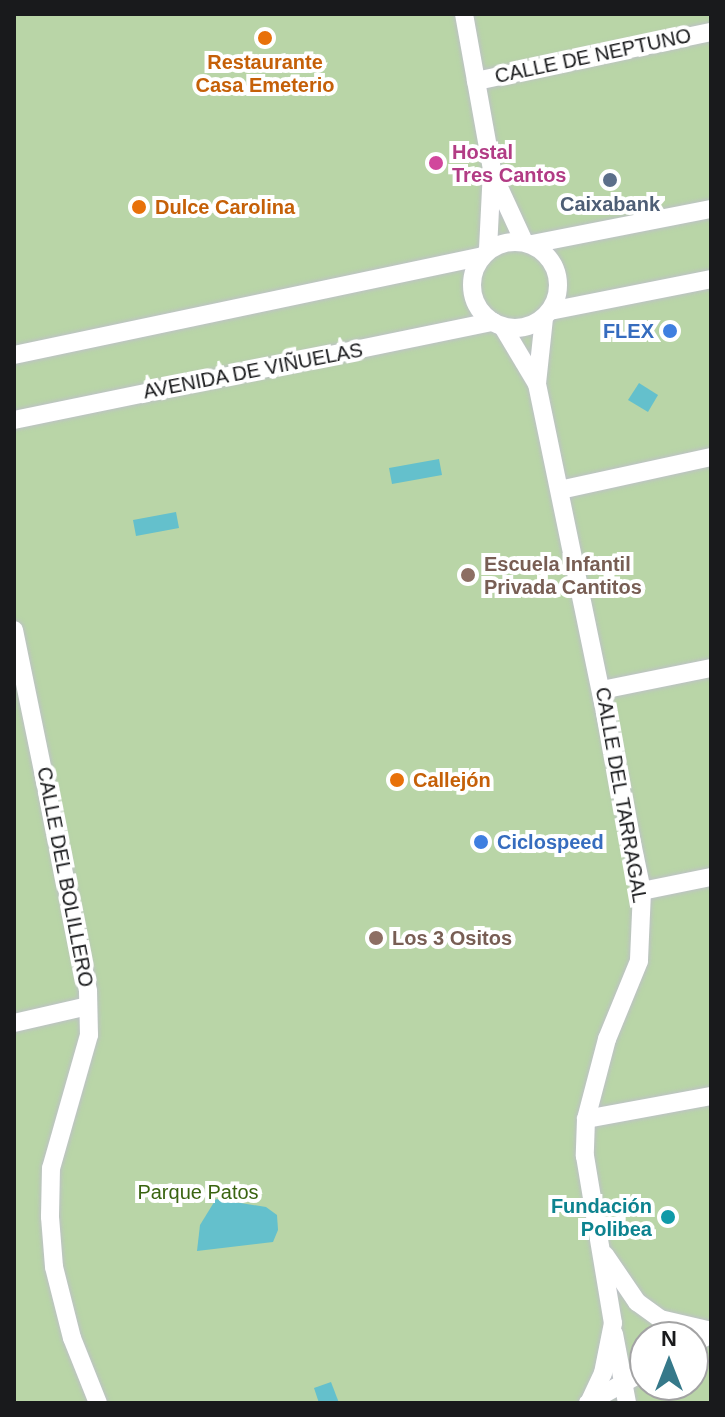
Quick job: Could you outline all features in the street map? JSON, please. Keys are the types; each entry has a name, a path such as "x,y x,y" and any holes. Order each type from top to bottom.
{"street":[{"path":"464,14 492,170 484,254 474,268 471,290 476,304 498,325 525,327 547,315 711,279"},
{"name":"CALLE DE NEPTUNO","path":"476,81 711,32"},
{"path":"492,170 528,243 544,251 557,273 559,287 547,315"},
{"path":"14,355 484,254 511,241 528,243 711,209"},
{"name":"CALLE DEL TARRAGAL","path":"547,315 537,384 642,891 639,961 607,1039 586,1119 585,1156 627,1403"},
{"name":"CALLE DEL TARRAGAL","path":"498,325 537,384"},
{"name":"AVENIDA DE VIÑUELAS","path":"14,420 498,325"},
{"path":"560,490 711,457"},
{"name":"CALLE DEL BOLILLERO","path":"14,630 46,777 88,1006 86,1046 51,1168 50,1217 54,1267 72,1338 98,1403"},
{"path":"602,690 711,668"},
{"path":"642,891 711,877"},
{"path":"14,1023 88,1006"},
{"path":"586,1119 711,1096"},
{"name":"CALLE DEL TARRAGAL","path":"601,1250 637,1302 660,1319 711,1332"},
{"name":"CALLE DEL TARRAGAL","path":"589,1402 603,1373 613,1323"},
{"path":"589,1402 629,1380"}],"green space":[{"name":"Parque Patos","path":"14,14 711,14 711,1403 14,1403"}],"water":[{"path":"639,383 658,395 648,412 628,400"},
{"path":"439,459 442,475 392,484 389,468"},
{"path":"176,512 179,528 136,536 133,520"},
{"path":"216,1199 266,1207 277,1215 278,1230 273,1242 197,1251 200,1225"},
{"path":"331,1382 339,1403 319,1403 314,1388"}],"place":[{"name":"Restaurante Casa Emeterio","path":"265,38"},
{"name":"Hostal Tres Cantos","path":"436,163"},
{"name":"Caixabank","path":"610,180"},
{"name":"Dulce Carolina","path":"139,207"},
{"name":"FLEX","path":"670,331"},
{"name":"Escuela Infantil Privada Cantitos","path":"468,575"},
{"name":"Callejón","path":"397,780"},
{"name":"Ciclospeed","path":"481,842"},
{"name":"Los 3 Ositos","path":"376,938"},
{"name":"Fundación Polibea","path":"668,1217"}]}
